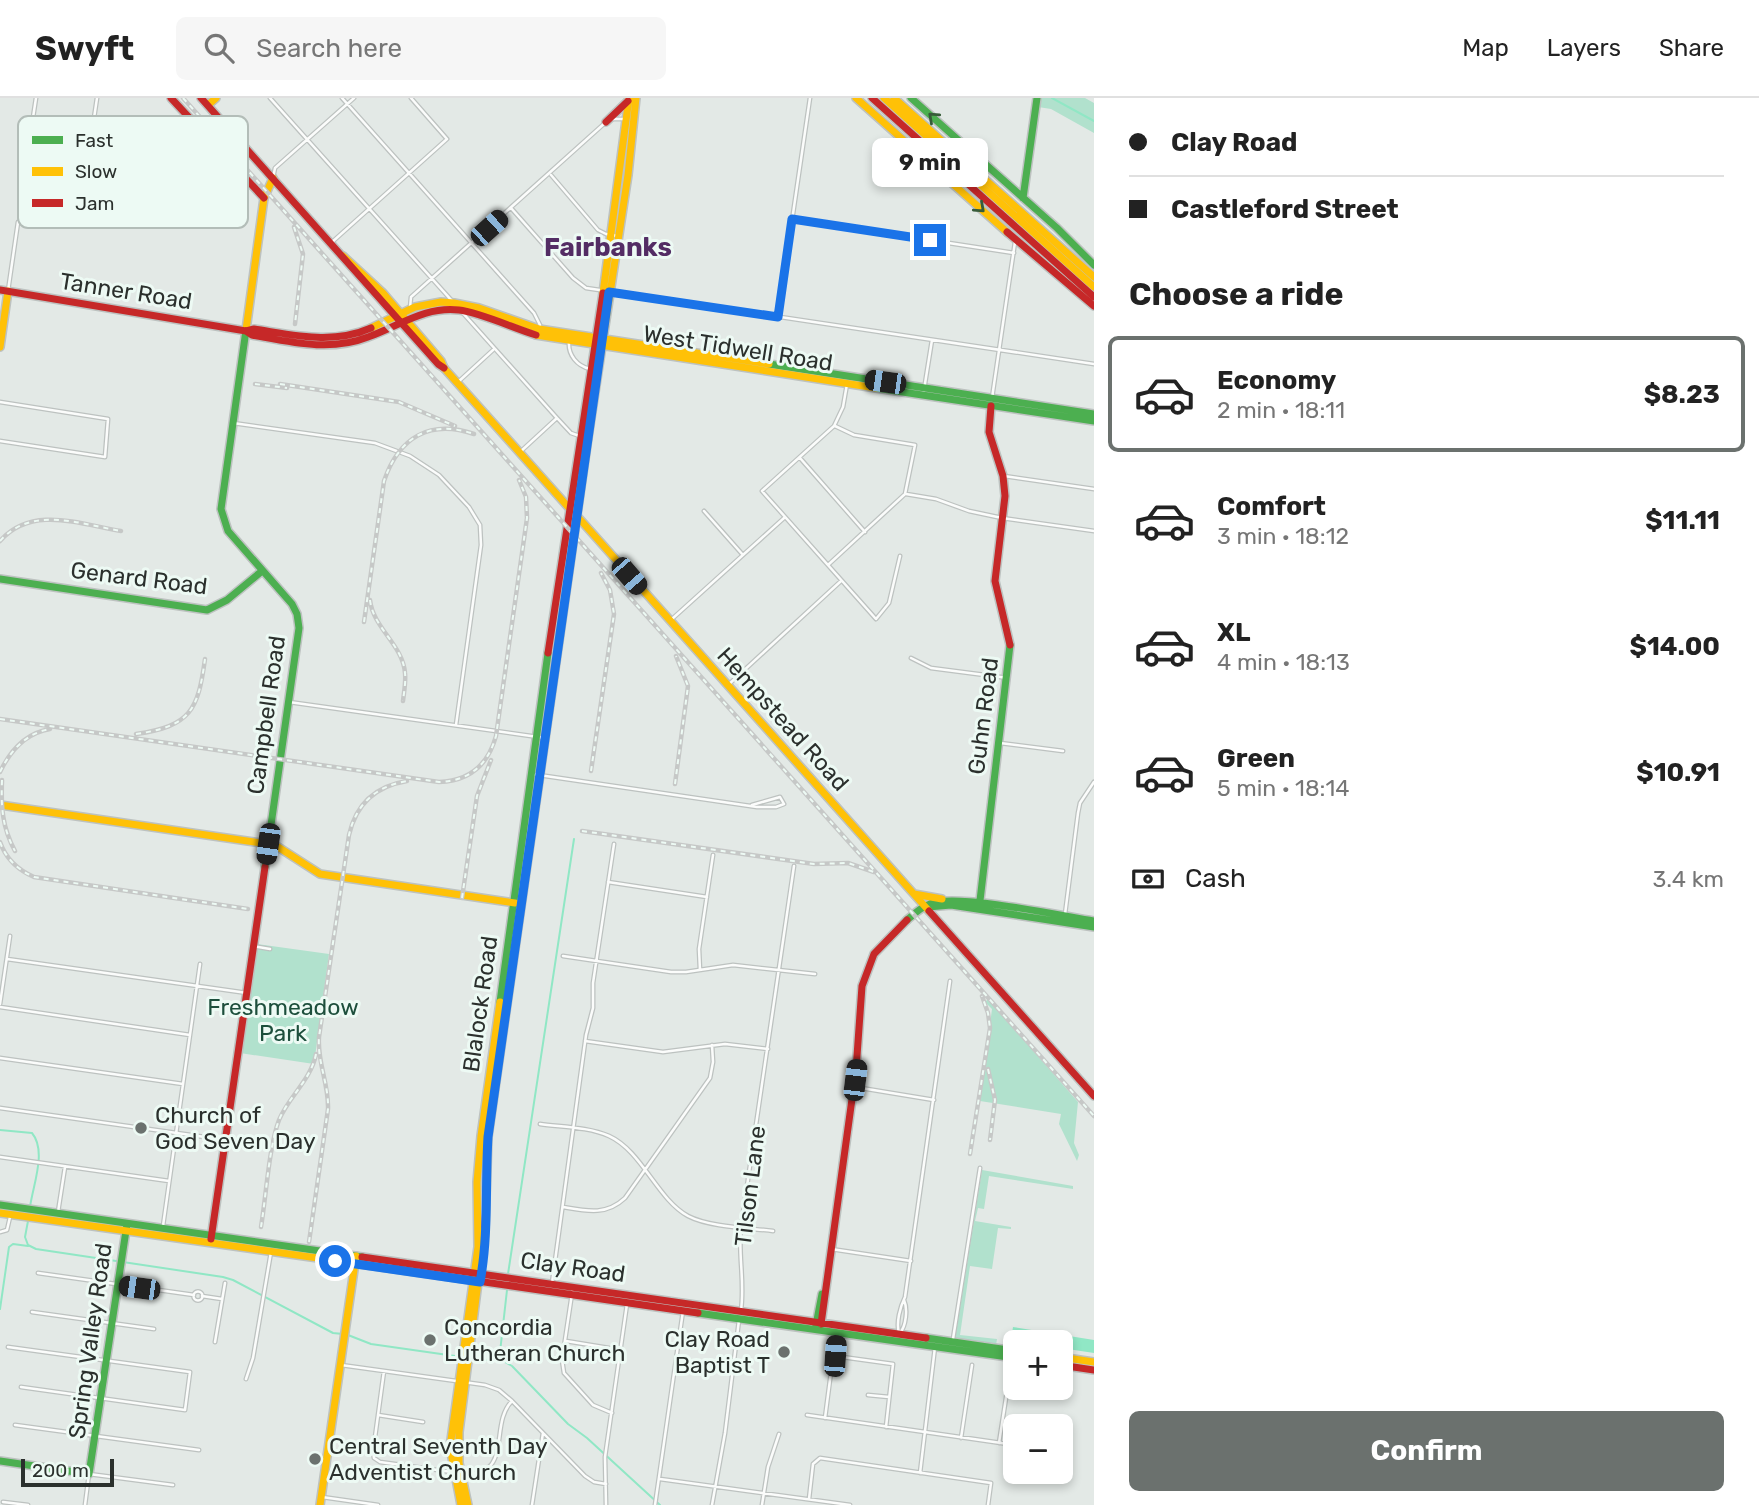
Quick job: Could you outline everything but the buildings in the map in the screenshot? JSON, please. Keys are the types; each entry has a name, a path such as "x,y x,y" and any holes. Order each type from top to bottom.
{"main road":[{"path":"171,98 188,116"},
{"name":"Hempstead Road","path":"201,98 218,116"},
{"path":"208,105 216,98"},
{"path":"856,98 1094,308"},
{"path":"872,98 1094,297"},
{"path":"884,98 1094,286"},
{"path":"894,98 1094,277"},
{"path":"911,98 1094,263"},
{"path":"584,438 596,379 598,342 622,193 631,99"},
{"path":"606,122 631,99"},
{"path":"1023,198 1036,100"},
{"name":"Hempstead Road","path":"248,150 1094,1096"},
{"name":"Campbell Road","path":"211,1239 299,628 292,604 228,531 221,515 264,198 273,178"},
{"path":"248,181 264,198"},
{"path":"1007,232 1094,308"},
{"path":"0,347 4,290"},
{"name":"Tanner Road","path":"4,290 246,331"},
{"name":"West Tidwell Road","path":"399,317 410,309 440,302 453,303 474,306 517,331 991,402 1094,414"},
{"name":"West Tidwell Road","path":"246,331 252,335 296,339 345,337 399,317 438,311 460,310 498,319"},
{"name":"West Tidwell Road","path":"539,333 569,342 598,342"},
{"path":"584,438 590,369 598,342"},
{"path":"590,369 594,371 596,379"},
{"name":"Guhn Road","path":"979,907 1011,648 995,581 1005,496 1003,476 989,432 991,402"},
{"name":"West Tidwell Road","path":"1048,410 1094,421"},
{"name":"Blalock Road","path":"477,1277 478,1206 484,1136 550,681 570,509 584,438"},
{"name":"Blalock Road","path":"565,569 575,532 584,438"},
{"path":"557,494 566,495 573,492"},
{"path":"575,532 582,529 590,531"},
{"name":"Genard Road","path":"0,579 207,610 227,600 262,571"},
{"path":"0,805 268,844 287,850 305,867 320,874 518,904"},
{"path":"914,893 942,898 945,903"},
{"path":"936,920 945,903"},
{"path":"818,1326 854,1087 858,1029 868,966 879,946 925,907 945,903 1064,920 1094,927"},
{"path":"1064,920 1094,921"},
{"name":"Blalock Road","path":"461,1505 455,1431 487,1223 481,1182"},
{"name":"Clay Road","path":"0,1205 58,1213 126,1228"},
{"path":"478,1206 482,1222 487,1223"},
{"name":"Clay Road","path":"0,1213 211,1239 551,1287 684,1307 740,1320 818,1326 1003,1352"},
{"name":"Spring Valley Road","path":"89,1474 126,1228"},
{"path":"478,1230 484,1233 485,1241"},
{"path":"320,1501 355,1260"},
{"name":"Clay Road","path":"684,1307 741,1310 818,1326 836,1333 899,1337"},
{"path":"1073,1361 1094,1362"},
{"path":"1073,1364 1094,1370"},
{"path":"0,1461 89,1474"},
{"name":"Blalock Road","path":"457,1473 468,1505"}],"street":[{"path":"33,116 36,98"},
{"path":"94,116 97,98"},
{"path":"270,98 557,418 571,433 584,438"},
{"path":"342,98 534,313 538,319 539,333"},
{"path":"273,178 275,168 354,98"},
{"path":"331,243 447,139 411,98"},
{"path":"778,317 810,98"},
{"path":"410,309 411,297 606,122 615,118 629,119"},
{"path":"550,174 598,230 615,236"},
{"path":"510,208 581,286 605,292 1094,364"},
{"path":"792,219 1014,253"},
{"path":"4,290 18,222"},
{"name":"Guhn Road","path":"991,402 1016,240"},
{"path":"924,392 932,340"},
{"path":"569,342 570,355 581,366 590,369"},
{"path":"457,383 494,349"},
{"path":"847,380 843,407 834,426 762,491 876,619 891,598 900,556"},
{"path":"0,402 108,419 104,457 0,441"},
{"path":"519,453 557,418"},
{"path":"233,422 375,443 399,450 421,461 439,475 469,507 480,525 481,545 456,726"},
{"path":"828,565 905,494 915,445 853,435 834,426"},
{"path":"799,457 866,532"},
{"path":"1003,476 1094,489"},
{"path":"905,494 936,499 969,511 1002,518 1094,531"},
{"path":"704,511 743,555"},
{"path":"670,621 785,518"},
{"path":"727,685 842,581"},
{"path":"911,659 931,668 1008,678"},
{"path":"288,701 542,738"},
{"path":"999,743 1063,751"},
{"path":"536,775 766,808 784,804 780,797 752,805"},
{"path":"1064,920 1080,803 1094,782"},
{"path":"551,1287 585,1041 593,1008 592,988 614,844"},
{"path":"700,970 699,950 713,855"},
{"name":"Tilson Lane","path":"712,1505 725,1433 744,1292 741,1227 794,866"},
{"path":"608,882 707,897"},
{"path":"10,936 0,1006 190,1035"},
{"path":"253,946 271,949"},
{"path":"563,956 671,972 733,965 815,974"},
{"path":"6,959 247,993"},
{"path":"162,1233 200,964"},
{"path":"899,1337 905,1320 904,1300 950,981"},
{"path":"585,1041 663,1052 733,1044 768,1049"},
{"path":"563,1207 597,1212 612,1208 625,1198 710,1078 712,1045"},
{"path":"0,1058 183,1084"},
{"path":"854,1087 934,1100"},
{"path":"0,1108 226,1140"},
{"path":"540,1124 611,1137 627,1149 685,1214 701,1220 773,1231"},
{"path":"0,1157 169,1181"},
{"path":"56,1222 65,1166"},
{"path":"952,1346 980,1168"},
{"path":"0,1231 7,1230 10,1215"},
{"path":"246,1379 253,1358 271,1248"},
{"path":"830,1249 911,1261"},
{"path":"38,1273 194,1295 198,1292 202,1296 222,1299"},
{"path":"215,1342 225,1283"},
{"path":"572,1291 562,1360 564,1373 593,1405 612,1413"},
{"path":"606,1505 606,1447 628,1299"},
{"path":"655,1505 684,1307"},
{"path":"32,1312 154,1329"},
{"path":"825,1418 836,1333"},
{"path":"565,1341 621,1350"},
{"path":"920,1473 935,1343"},
{"path":"8,1347 190,1372 185,1410 21,1387"},
{"path":"835,1356 892,1364 887,1427"},
{"path":"341,1365 494,1388 512,1401 585,1476 594,1482 606,1484"},
{"path":"961,1437 972,1365"},
{"path":"384,1371 373,1452 374,1458 380,1462 457,1473 478,1473 493,1463 504,1410 512,1401"},
{"path":"868,1395 889,1397"},
{"path":"999,1443 1006,1400"},
{"path":"378,1415 423,1422"},
{"path":"807,1415 1003,1444"},
{"path":"15,1425 199,1450"},
{"path":"532,1505 543,1433"},
{"path":"762,1505 773,1447 779,1434"},
{"path":"809,1499 816,1460 820,1458 991,1483 988,1505"},
{"path":"89,1474 173,1485"},
{"name":"Spring Valley Road","path":"85,1505 89,1474"},
{"path":"660,1479 850,1505"},
{"path":"320,1501 378,1505"},
{"path":"4,1502 28,1505"}],"green space":[{"path":"1039,98 1085,98 1094,103 1094,133 1051,109 1038,107"},
{"name":"Freshmeadow Park","path":"257,944 329,954 314,1064 240,1053"},
{"path":"988,999 1078,1102 1074,1143 1079,1155 1077,1161 1059,1124 1061,1114 980,1101 992,1009 985,1002"},
{"path":"982,1170 1073,1186 1073,1189 989,1176 984,1209 978,1208 975,1221 1011,1229 998,1228 992,1269 970,1266 960,1335 997,1339 996,1345 955,1339"}],"shaded area":[{"path":"1073,1337 1094,1340 1094,1353 1073,1350"}],"waterway":[{"path":"1052,98 1094,121"},
{"path":"508,1274 574,839"},
{"path":"0,1130 32,1133 36,1140 39,1159 30,1207"},
{"path":"28,1221 25,1237 28,1245 36,1249 223,1277 333,1333 343,1334"},
{"path":"0,1309 9,1247 13,1244 28,1246"},
{"path":"499,1361 507,1290"},
{"path":"348,1335 371,1344 462,1357"},
{"path":"471,1358 505,1362 512,1366 568,1424 660,1505"}],"railway":[{"path":"183,98 199,116"},
{"path":"248,171 1094,1116"},
{"path":"294,227 303,254 295,324"},
{"path":"255,384 287,388"},
{"path":"280,384 399,402 455,426"},
{"path":"364,622 384,481 390,466 407,443 418,435 443,429 474,434"},
{"path":"0,719 439,782 468,775 476,770 488,755 496,736 527,518 526,497 519,480"},
{"path":"0,541 26,523 41,520 73,522 121,531"},
{"path":"591,771 614,614 610,590 601,573"},
{"path":"370,600 376,619 403,663 403,701"},
{"path":"675,784 688,686 676,656"},
{"path":"136,734 169,726 188,713 199,691 205,659"},
{"path":"0,772 20,744 33,734 50,729"},
{"path":"462,898 477,796 491,760"},
{"path":"2,780 3,817 15,851"},
{"path":"309,1242 328,1109 319,1037 349,835 357,814 369,798 386,787 407,781"},
{"path":"582,831 814,864 848,863 874,872"},
{"path":"0,842 13,863 34,877 248,909"},
{"path":"970,1154 990,1028 982,996"},
{"path":"261,1227 270,1157 279,1120 310,1072 316,1054"},
{"path":"988,1069 995,1100 990,1140"}],"traffic: fast":[{"path":"911,98 1057,228"},
{"path":"1023,198 1037,98"},
{"path":"1057,228 1094,265"},
{"path":"246,330 221,509 228,531 292,604 299,628 265,867"},
{"path":"769,364 1094,414"},
{"path":"876,388 1094,421"},
{"path":"539,781 588,438"},
{"path":"0,579 207,610 227,600 262,571"},
{"path":"979,909 1010,645"},
{"path":"500,1002 548,653"},
{"path":"907,920 930,904 962,901 1094,921"},
{"path":"928,907 951,905 1094,927"},
{"path":"0,1205 362,1257"},
{"path":"0,1461 89,1474 127,1224"},
{"path":"816,1325 822,1294"},
{"path":"698,1313 1003,1356"},
{"path":"926,1338 1003,1349"}],"traffic: slow":[{"path":"208,105 216,98"},
{"path":"603,293 629,98"},
{"path":"588,438 628,175 636,98"},
{"path":"856,98 1008,233"},
{"path":"884,98 1094,287"},
{"path":"894,98 1094,277"},
{"path":"246,330 264,198 273,178"},
{"path":"343,256 383,293 444,368 570,509"},
{"path":"0,347 8,291"},
{"path":"371,328 415,307 441,302 454,303 479,308 539,329 769,364"},
{"path":"536,335 876,388"},
{"path":"577,516 929,911"},
{"path":"0,805 275,845 320,874 515,903"},
{"path":"914,894 942,899"},
{"path":"461,1505 450,1447 478,1247 477,1182 481,1136 500,1002"},
{"path":"0,1213 395,1269"},
{"path":"468,1505 459,1463 459,1432 485,1227"},
{"path":"320,1505 356,1256"},
{"path":"1073,1359 1094,1362"}],"traffic: jam":[{"path":"171,98 188,116"},
{"path":"201,98 217,116"},
{"path":"872,98 1094,297"},
{"path":"606,122 628,101"},
{"path":"248,151 444,368"},
{"path":"248,181 264,198"},
{"path":"1007,232 1094,306"},
{"path":"0,290 246,331 254,329 298,336 327,337 371,328"},
{"path":"548,653 603,293"},
{"path":"246,331 252,335 296,343 339,344 354,342 423,314 459,310 536,335"},
{"path":"991,406 989,432 1003,476 1005,496 995,581 1010,645"},
{"path":"485,1227 488,1137 539,781"},
{"path":"211,1239 265,867"},
{"path":"929,911 1094,1096"},
{"path":"821,1324 856,1070 862,986 874,954 907,920"},
{"path":"362,1257 926,1338"},
{"path":"395,1269 698,1313"},
{"path":"1073,1367 1094,1370"}],"place":[{"name":"Church of God Seven Day","path":"141,1128"},
{"name":"Concordia Lutheran Church","path":"430,1340"},
{"name":"Clay Road Baptist T","path":"784,1352"},
{"name":"Central Seventh Day Adventist Church","path":"315,1459"}],"district":[{"name":"Fairbanks","path":"608,247"}],"route":[{"path":"335,1261 480,1282 487,1223 485,1182 488,1137 609,292 778,317 792,219 930,240"}]}
